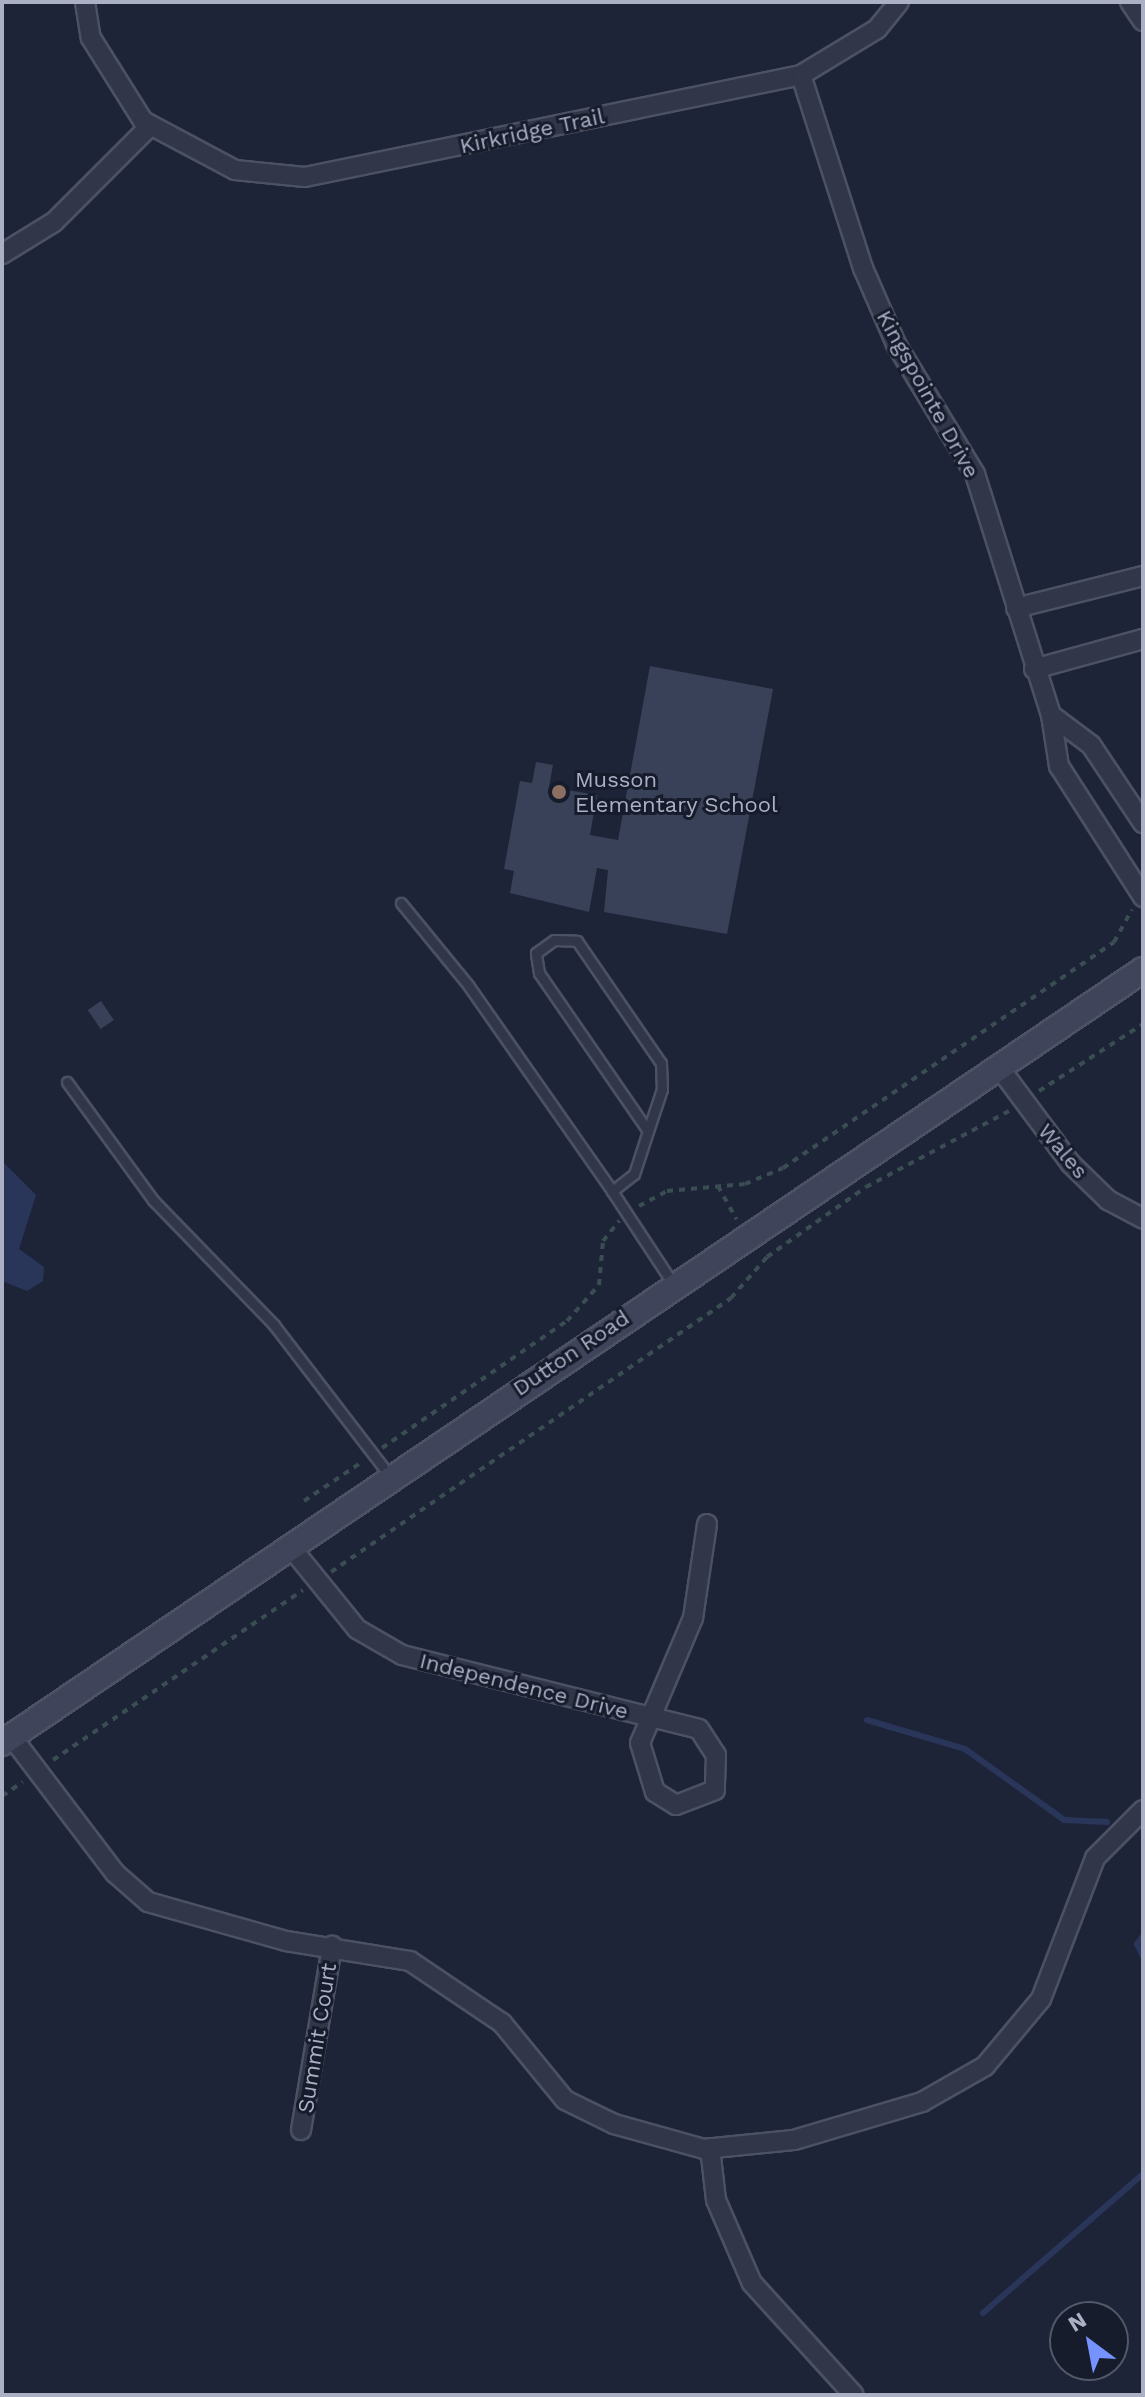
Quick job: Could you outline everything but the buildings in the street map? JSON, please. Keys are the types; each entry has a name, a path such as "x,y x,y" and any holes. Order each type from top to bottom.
{"street":[{"path":"2,254 54,222 150,126 91,38 85,2"},
{"name":"Kirkridge Trail","path":"150,126 235,170 305,177 801,75 877,29 899,2"},
{"path":"1130,2 1143,21"},
{"name":"Kingspointe Drive","path":"801,75 863,268 896,344 975,474 1051,715 1059,766 1141,900"},
{"path":"1016,608 1143,576"},
{"path":"1034,669 1143,639"},
{"path":"1051,715 1091,745 1143,823"},
{"name":"Dutton Road","path":"7,1740 673,1284 1143,970"},
{"name":"Wales","path":"998,1066 1071,1164 1108,1200 1143,1219"},
{"name":"Independence Drive","path":"289,1545 357,1629 402,1655 651,1717 693,1618 707,1524"},
{"path":"651,1717 699,1729 716,1755 715,1790 676,1805 655,1792 640,1743 651,1717"},
{"path":"7,1740 38,1772 115,1873 148,1902 212,1924 410,1961 450,1981 502,2023 565,2100 592,2114 674,2145 710,2148 794,2140 922,2102 985,2066 1041,1999 1095,1858 1143,1810"},
{"name":"Summit Court","path":"301,2130 332,1946"},
{"path":"710,2148 716,2200 752,2283 854,2395"}],"lane":[{"path":"401,903 468,985 673,1284"},
{"path":"612,1191 634,1174 648,1131 661,1063 577,941 554,940 536,953 539,973 648,1131"},
{"path":"67,1082 153,1200 274,1325 390,1476"}],"path":[{"path":"304,1501 567,1321 599,1285 603,1241 627,1215 667,1191 765,1178 1114,942 1141,900"},
{"path":"2,1796 731,1298 767,1257 846,1200 1024,1102 1143,1024"},
{"path":"718,1186 732,1213"}],"water":[{"path":"2,1161 36,1195 19,1249 44,1267 43,1281 27,1291 2,1281"}],"waterway":[{"path":"867,1720 965,1749 1064,1820 1107,1822"},
{"path":"1143,1936 1137,1944 1143,1956"},
{"path":"983,2313 1143,2174"}],"place":[{"name":"Musson Elementary School","path":"559,792"}]}
